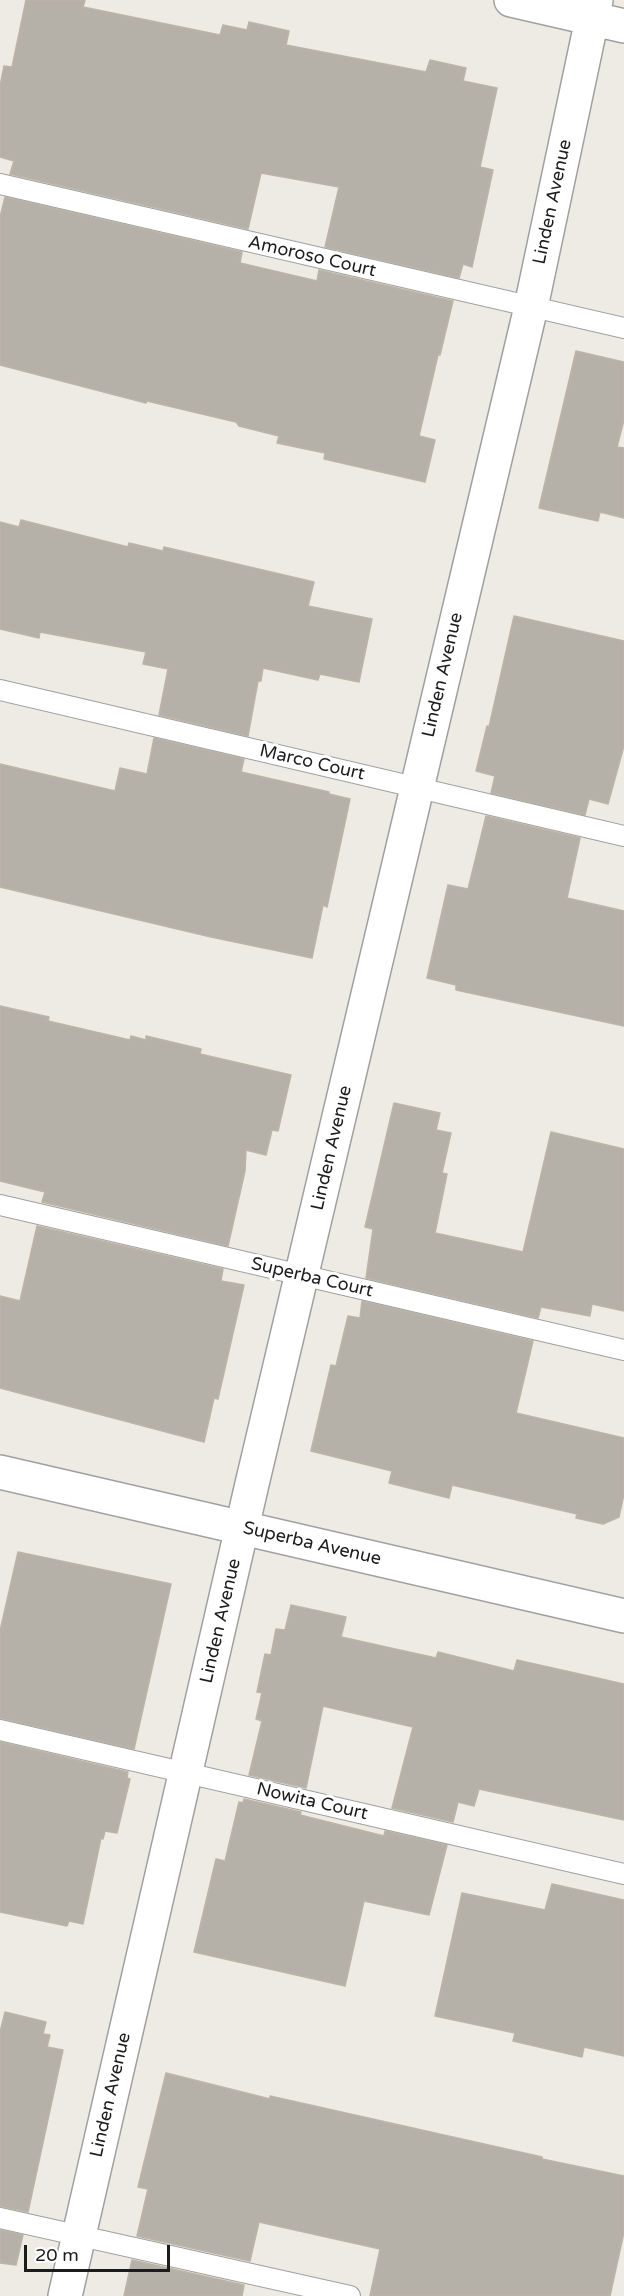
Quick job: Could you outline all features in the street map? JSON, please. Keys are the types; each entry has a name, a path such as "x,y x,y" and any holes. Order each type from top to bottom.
{"street":[{"path":"511,0 594,10 624,26"},
{"name":"Linden Avenue","path":"65,2296 242,1528 531,307 594,10"},
{"name":"Superba Avenue","path":"0,1472 624,1616"}],"lane":[{"name":"Amoroso Court","path":"0,184 624,328"},
{"name":"Marco Court","path":"0,690 624,836"},
{"name":"Superba Court","path":"0,1205 624,1350"},
{"name":"Nowita Court","path":"0,1730 624,1874"},
{"path":"0,2218 351,2296"}],"building":[{"path":"26,0 85,0 83,7 220,35 223,25 247,30 249,22 289,31 286,45 426,72 430,60 466,68 463,81 497,88 480,167 493,170 472,267 463,264 459,278 325,247 339,187 261,173 248,229 10,174 14,161 0,157 0,86 4,66 12,67"},
{"path":"5,197 242,252 240,263 317,281 319,270 453,301 419,436 435,440 425,482 324,459 325,453 277,443 279,436 239,426 236,422 147,401 146,403 0,365 0,217"},
{"path":"576,351 624,362 624,420 617,447 624,448 624,518 600,512 598,521 539,508"},
{"path":"21,520 128,547 129,543 163,551 164,547 314,582 308,606 372,619 359,682 320,674 318,680 263,668 261,681 258,681 248,736 159,715 168,669 143,664 146,652 40,632 39,638 0,629 0,522 19,527"},
{"path":"514,616 624,641 624,746 608,804 589,799 585,815 491,793 495,776 476,771 487,726 489,727"},
{"path":"154,738 244,759 241,772 350,799 327,907 323,905 312,958 211,937 0,887 0,764 115,791 120,768 147,774"},
{"path":"486,816 580,838 567,898 624,911 624,1026 456,990 456,985 427,978 448,885 468,889"},
{"path":"0,1006 49,1017 48,1021 130,1040 131,1036 146,1040 146,1036 201,1049 200,1054 291,1075 278,1131 272,1130 266,1155 246,1150 245,1171 228,1246 42,1202 45,1192 0,1181"},
{"path":"394,1103 440,1113 436,1130 451,1133 442,1173 447,1174 435,1233 523,1252 551,1132 624,1149 624,1311 592,1304 590,1316 541,1307 538,1318 366,1278 373,1229 365,1227"},
{"path":"37,1226 223,1269 221,1281 244,1285 218,1399 214,1398 204,1442 0,1388 0,1296 20,1301"},
{"path":"362,1301 533,1341 516,1413 624,1438 624,1494 619,1517 603,1524 576,1518 577,1514 452,1485 449,1498 389,1483 392,1471 311,1451 331,1365 336,1366 348,1316 360,1318"},
{"path":"18,1552 171,1584 134,1749 0,1718 0,1631"},
{"path":"291,1605 346,1617 341,1637 436,1658 438,1652 514,1671 517,1660 624,1684 624,1820 479,1789 474,1806 458,1802 453,1822 392,1808 413,1727 323,1706 306,1788 249,1775 262,1721 256,1719 262,1693 257,1692 265,1654 271,1655 276,1629 285,1630"},
{"path":"0,1742 128,1772 127,1778 130,1779 117,1833 105,1831 103,1839 101,1838 83,1924 69,1921 67,1926 0,1912"},
{"path":"244,1799 301,1812 300,1815 384,1836 385,1831 447,1845 429,1915 364,1901 345,1986 194,1952 216,1859 225,1861 239,1802 243,1803"},
{"path":"552,1884 624,1900 624,2056 584,2047 582,2057 513,2041 515,2033 435,2016 462,1893 545,1910"},
{"path":"5,2012 46,2022 43,2034 50,2035 47,2047 63,2050 28,2212 0,2206 0,2032"},
{"path":"166,2073 270,2099 270,2096 624,2176 624,2232 610,2296 370,2296 380,2249 259,2222 250,2261 137,2236 148,2189 138,2187"},
{"path":"0,2230 23,2235 16,2265 0,2263"},
{"path":"132,2260 244,2285 242,2296 124,2296"}]}
